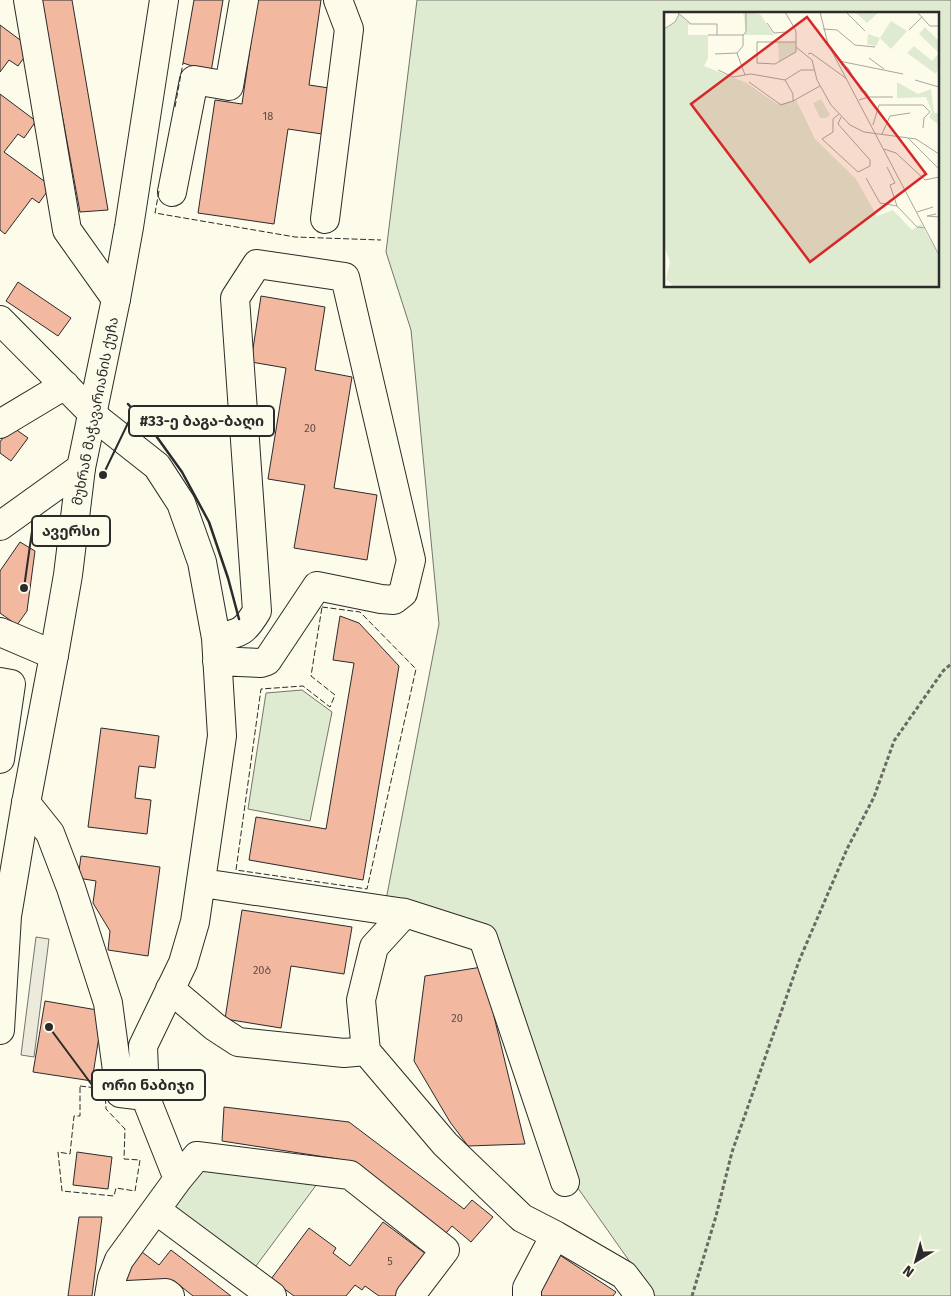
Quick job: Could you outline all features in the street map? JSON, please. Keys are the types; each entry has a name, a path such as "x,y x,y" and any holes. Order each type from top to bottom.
{"street":[{"path":"28,0 67,230 116,299"},
{"name":"მუხრან მაჭავარიანის ქუჩა","path":"0,1030 3,924 68,575 81,468 116,299 164,0"},
{"path":"172,192 194,80 230,86 244,0"},
{"path":"325,220 349,29 338,0"},
{"path":"257,264 345,278 411,560 403,593 394,600 317,586 267,661 261,663 216,650 234,634 247,628 256,611 235,298 257,264"},
{"path":"0,320 100,421 157,466 181,503 202,562 216,650 222,736 196,922 183,963 143,1046 145,1096 178,1179"},
{"path":"0,424 65,385"},
{"path":"0,526 81,468"},
{"path":"0,632 54,655"},
{"path":"0,759 6,683 48,688"},
{"path":"26,803 50,833 71,888 108,1002 120,1093 145,1096"},
{"path":"202,883 405,913 483,938 565,1182"},
{"path":"405,913 374,947 361,1000 366,1051 445,1144 522,1218 624,1275 640,1296"},
{"path":"170,989 215,1027 238,1042 344,1053 366,1051"},
{"path":"170,1296 166,1293 109,1296 112,1278 119,1260 197,1156 350,1176 445,1250 410,1296"},
{"path":"156,1210 272,1296"},
{"path":"527,1296 528,1288 555,1235"}],"path":[{"path":"692,1296 716,1216 732,1152 799,961 847,848 874,797 894,741 943,671 951,664"}],"green space":[{"path":"417,0 951,0 951,1296 654,1296 575,1184 503,956 386,900 439,624 411,330 386,252"},
{"path":"302,690 332,712 310,821 248,809 266,693"},
{"path":"197,1156 326,1172 247,1278 156,1210"}],"shaded area":[{"path":"36,937 49,939 34,1057 21,1055"}],"building":[{"path":"41,0 72,0 108,210 80,212"},
{"path":"194,0 223,0 211,72 183,63"},
{"path":"257,0 321,0 309,85 329,88 322,134 288,129 274,224 198,213 215,100 242,104"},
{"path":"0,25 31,48 18,66 9,60 0,72"},
{"path":"0,94 36,121 24,138 18,134 4,152 51,186 39,203 32,198 5,234 0,230"},
{"path":"18,282 71,318 58,336 6,301"},
{"path":"261,296 325,307 315,370 352,377 334,488 377,495 367,560 294,548 305,485 268,479 286,368 251,362"},
{"path":"11,426 28,438 11,461 0,453 0,442"},
{"path":"20,542 35,551 27,611 17,625 0,613 0,571"},
{"path":"340,616 359,623 399,666 363,880 249,860 256,817 326,829 354,663 333,660"},
{"path":"101,728 159,736 155,768 139,766 135,798 151,800 147,834 88,827"},
{"path":"81,856 160,867 148,956 108,950 110,931 93,903 96,881 78,878"},
{"path":"242,910 352,927 344,974 291,966 281,1028 225,1019"},
{"path":"482,967 525,1144 468,1146 450,1122 414,1061 425,976"},
{"path":"45,1001 103,1011 92,1081 33,1072"},
{"path":"224,1107 349,1122 464,1209 472,1200 493,1217 471,1242 452,1226 441,1239 338,1159 222,1141"},
{"path":"77,1152 112,1157 108,1189 73,1185"},
{"path":"79,1217 102,1217 92,1296 68,1296"},
{"path":"383,1222 430,1257 400,1296 379,1296 365,1286 362,1290 355,1285 346,1296 294,1296 271,1279 309,1228 336,1248 333,1253 350,1266"},
{"path":"171,1250 231,1296 193,1296 173,1280 163,1292 119,1283 142,1252 159,1265"},
{"path":"555,1252 616,1292 613,1296 542,1296 531,1289"}],"fence":[{"path":"175,107 183,63"},
{"path":"159,191 155,213 295,237 381,240"},
{"path":"322,607 360,612 416,669 367,889 236,870 261,689 303,686 330,707 335,695 311,676 322,607"},
{"path":"80,1086 105,1089 106,1109 125,1129 124,1159 140,1160 135,1191 116,1188 114,1196 62,1191 58,1152 70,1154 74,1116 80,1116 80,1086"}],"wall":[{"path":"128,404 154,433 182,472 209,522 228,578 239,619"}],"place":[{"name":"#33-ე ბაგა-ბაღი","path":"103,475"},
{"name":"ავერსი","path":"24,588"},
{"name":"ორი ნაბიჯი","path":"49,1027"}]}
